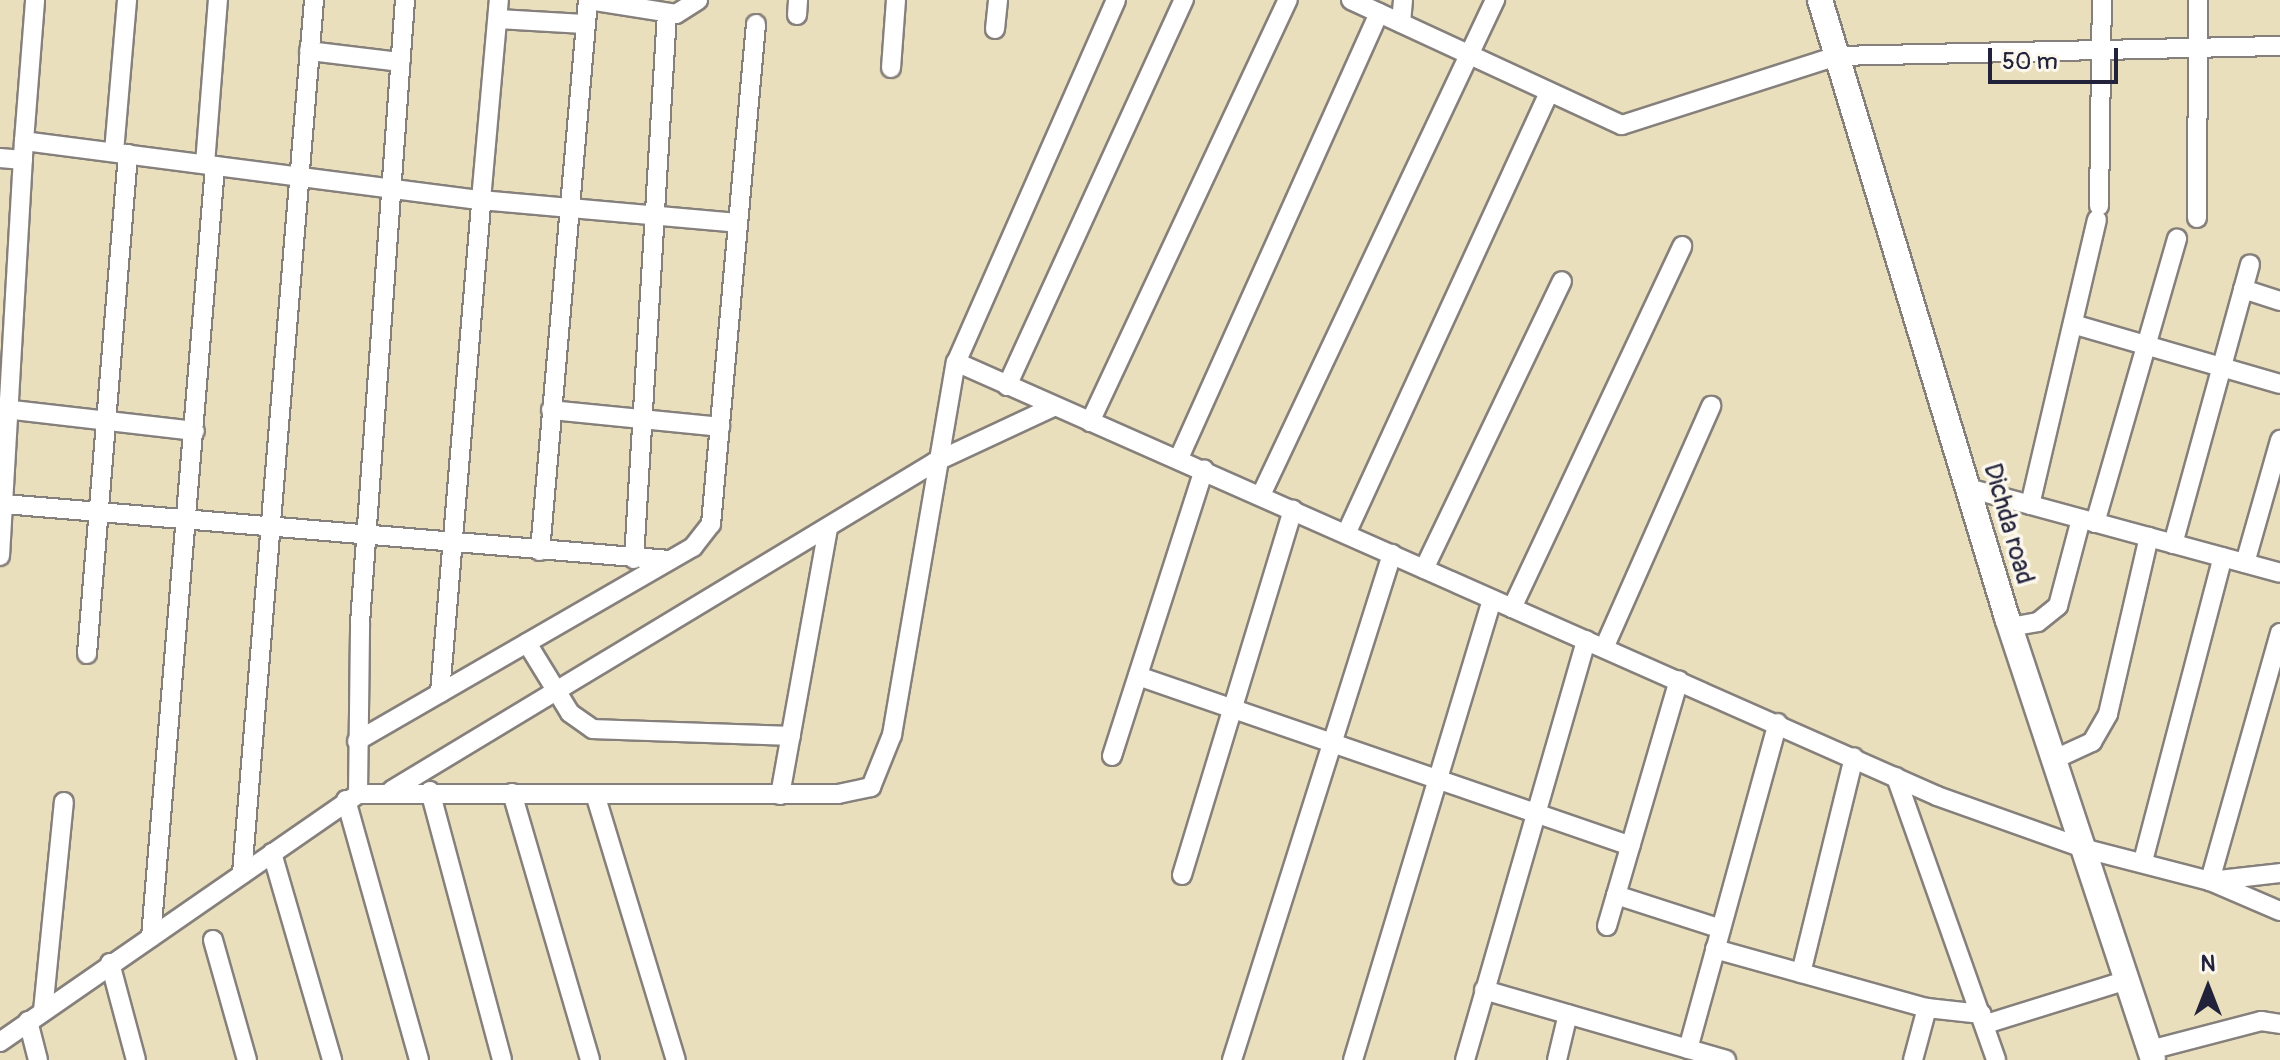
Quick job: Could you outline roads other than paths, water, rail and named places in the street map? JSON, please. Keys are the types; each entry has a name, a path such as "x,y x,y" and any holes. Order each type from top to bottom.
{"main road":[{"name":"Dichda road","path":"1820,0 2010,627 2086,849 2151,1055"}],"street":[{"path":"0,556 5,409 35,0"},
{"path":"87,654 106,422 127,0"},
{"path":"151,937 195,431 218,0"},
{"path":"242,874 314,0"},
{"path":"405,0 388,188 352,797 419,1060"},
{"path":"540,551 566,208 589,0 667,13 687,12 698,0"},
{"path":"891,68 896,0"},
{"path":"995,29 998,0"},
{"path":"0,1042 352,797 392,790 595,794 856,793 880,776 935,462 956,362 1116,0"},
{"path":"1007,386 1184,0"},
{"path":"1090,422 1288,0"},
{"path":"1351,0 1606,121 1636,124 1837,56 2101,45 2280,46"},
{"path":"1401,23 1403,0"},
{"path":"1261,495 1495,0"},
{"path":"2030,505 2076,325 2098,213 2102,0"},
{"path":"2197,218 2198,0"},
{"path":"440,693 498,9 584,24"},
{"path":"634,559 652,217 667,13"},
{"path":"1179,458 1379,13"},
{"path":"357,741 670,560 711,524 756,24"},
{"path":"309,51 400,62"},
{"path":"1346,534 1548,94"},
{"path":"24,141 481,200 737,223"},
{"path":"0,158 23,160"},
{"path":"2010,627 2038,622 2058,606 2146,345 2177,239"},
{"path":"1512,608 1682,246"},
{"path":"2173,544 2250,264"},
{"path":"1424,569 1562,281"},
{"path":"2243,289 2280,301"},
{"path":"2076,325 2280,384"},
{"path":"956,362 1896,777 2086,849 2143,861 2210,881 2280,911"},
{"path":"1604,648 1711,406"},
{"path":"392,790 935,462 1053,407"},
{"path":"5,409 195,431"},
{"path":"551,410 720,427"},
{"path":"2245,563 2280,440"},
{"path":"1112,756 1204,469"},
{"path":"1968,488 2280,573"},
{"path":"4,504 365,537 670,560"},
{"path":"1182,875 1237,707 1293,510"},
{"path":"780,795 828,527"},
{"path":"2055,759 2092,742 2108,714 2149,537"},
{"path":"1232,1060 1392,554"},
{"path":"2143,861 2223,557"},
{"path":"1353,1060 1435,774 1492,599"},
{"path":"2210,881 2280,633"},
{"path":"1465,1060 1586,640"},
{"path":"527,643 555,691 580,724 608,733 791,736"},
{"path":"1138,676 1435,774 1631,846"},
{"path":"1607,926 1679,680"},
{"path":"1688,1049 1778,723"},
{"path":"1801,973 1854,757"},
{"path":"1896,777 1996,1060"},
{"path":"430,791 502,1060"},
{"path":"512,793 590,1060"},
{"path":"595,794 676,1060"},
{"path":"38,1060 36,1016 64,802"},
{"path":"272,853 332,1060"},
{"path":"2210,881 2280,873"},
{"path":"1616,895 1721,929"},
{"path":"213,940 247,1060"},
{"path":"1715,949 1927,1008 1984,1019 2127,980"},
{"path":"110,963 136,1060"},
{"path":"1484,990 1688,1049 1706,1057 1726,1060"},
{"path":"1913,1060 1927,1008"},
{"path":"1557,1060 1568,1014"},
{"path":"2151,1055 2261,1021 2280,1024"}]}
